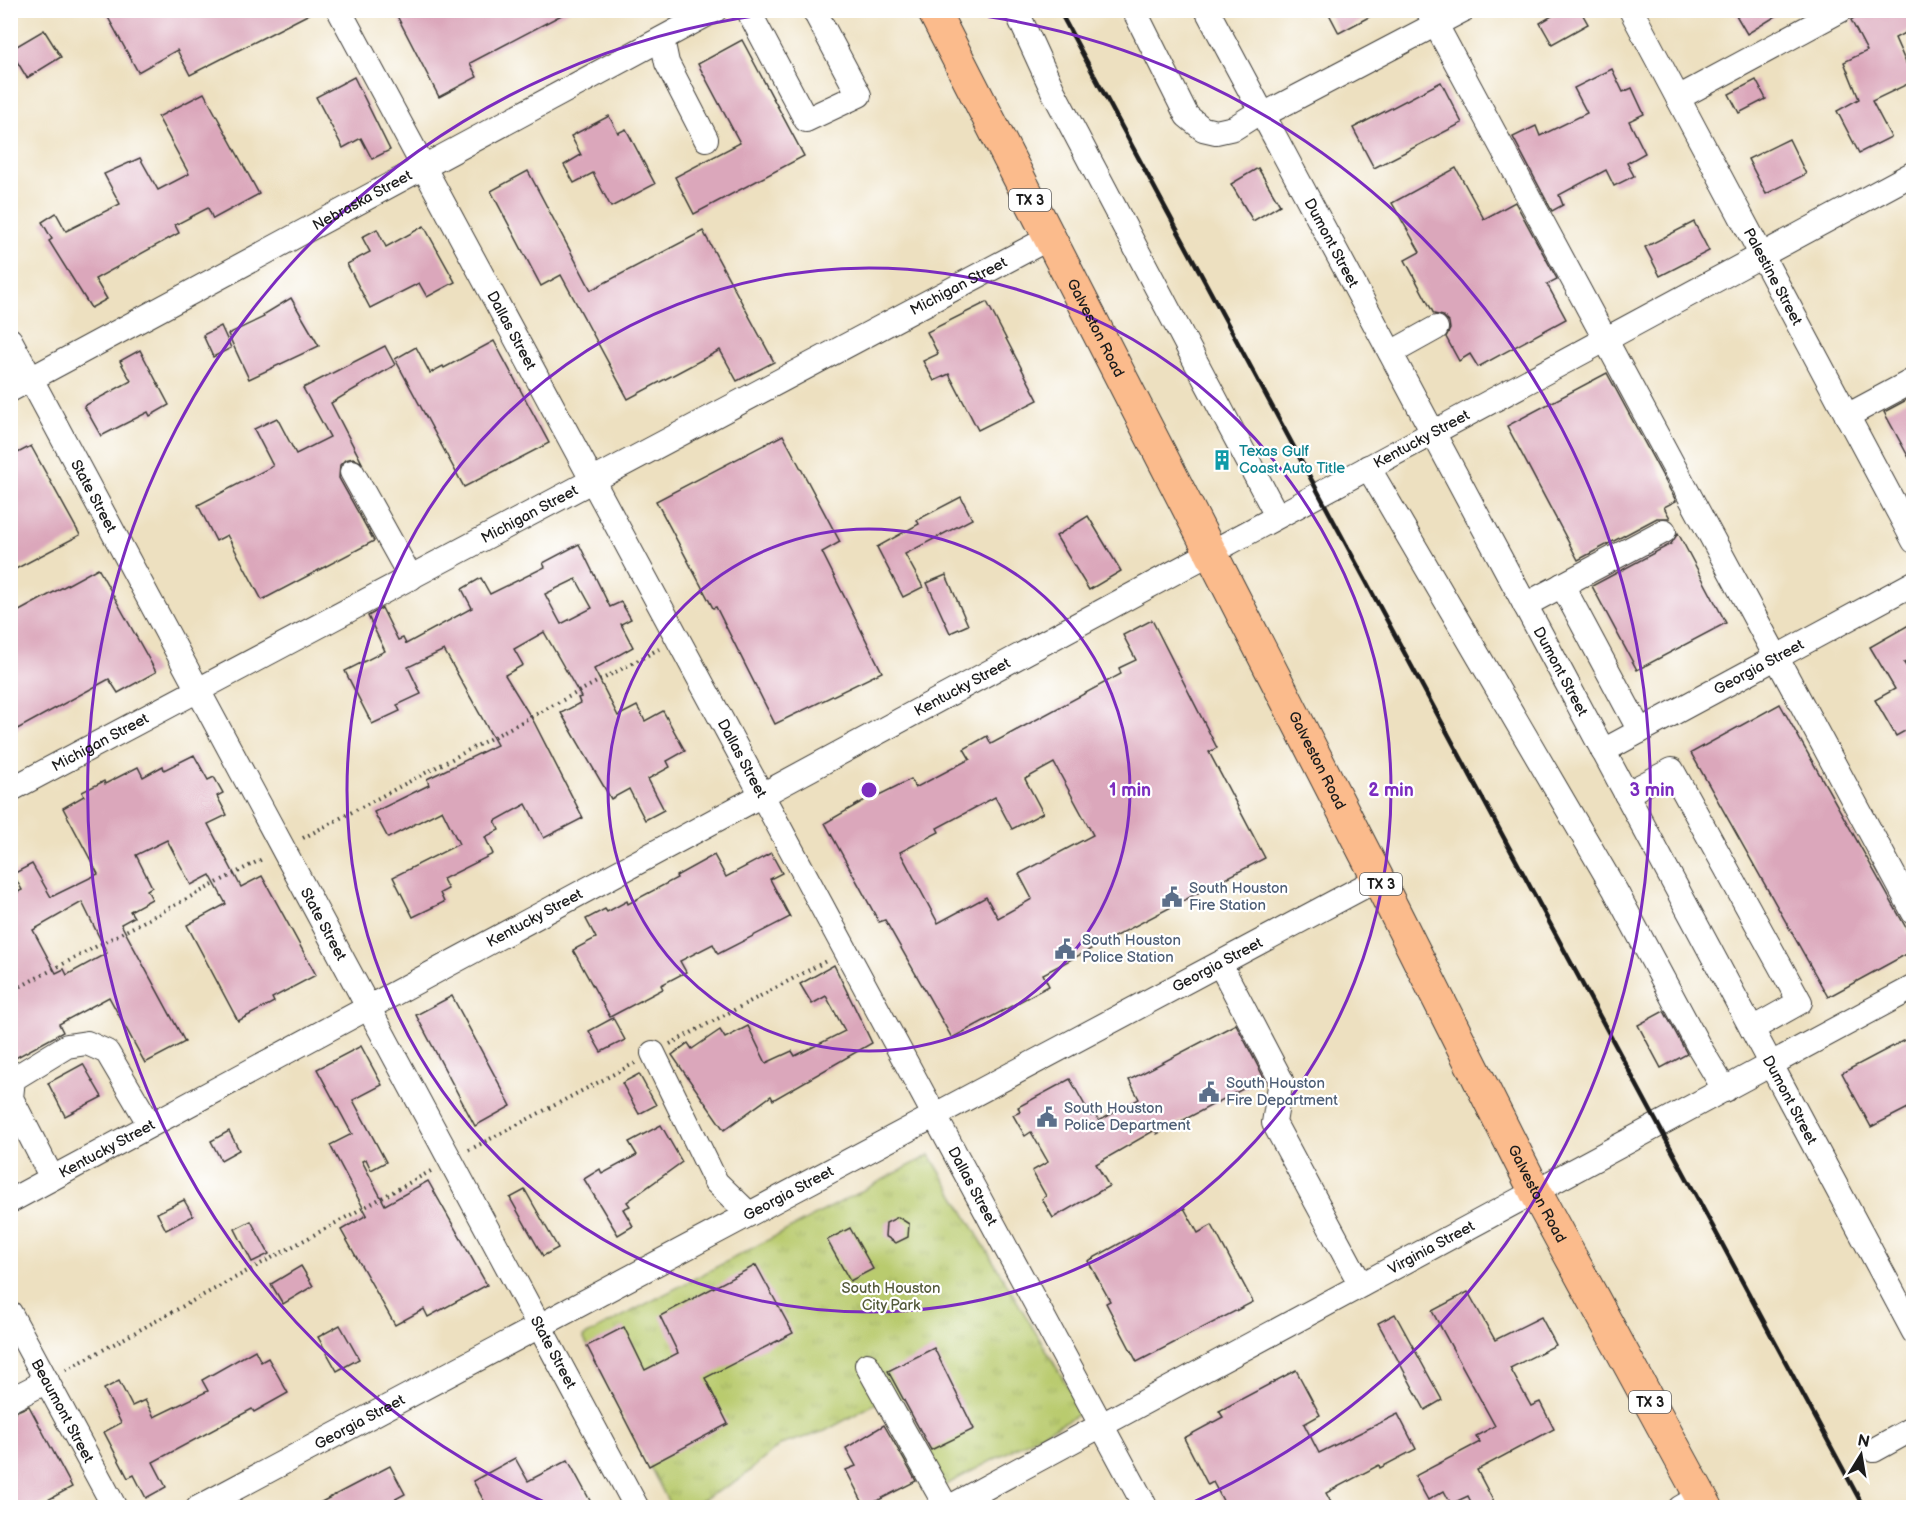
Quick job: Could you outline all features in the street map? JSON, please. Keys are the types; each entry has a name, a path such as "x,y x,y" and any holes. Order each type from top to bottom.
{"main road":[{"name":"Galveston Road","path":"933,10 1696,1504"}],"street":[{"name":"Dallas Street","path":"339,10 1146,1508"},
{"name":"Nebraska Street","path":"21,384 715,10"},
{"path":"748,10 806,120 859,94 814,10"},
{"path":"1016,10 1053,91 1277,516"},
{"path":"1134,10 1186,116 1203,129 1216,132 1234,128 1432,17 1462,10"},
{"name":"Dumont Street","path":"1207,10 1914,1332"},
{"name":"Palestine Street","path":"1631,10 1914,541"},
{"path":"1678,98 1841,10"},
{"path":"1432,17 1914,913"},
{"path":"662,39 667,63 706,139"},
{"name":"Kentucky Street","path":"10,1201 1914,173"},
{"name":"Michigan Street","path":"10,790 1049,238"},
{"path":"1390,353 1436,328"},
{"name":"State Street","path":"10,340 21,384 199,690 637,1508"},
{"path":"1847,416 1914,380"},
{"path":"1368,467 1615,891 1698,1045 1725,1089"},
{"path":"352,472 411,578"},
{"path":"1525,605 1664,531"},
{"name":"Georgia Street","path":"1603,751 1914,583"},
{"path":"1562,585 1640,731"},
{"path":"1626,794 1672,770 1800,1002 1752,1029"},
{"name":"Georgia Street","path":"198,1508 1378,879"},
{"path":"1220,964 1281,1080 1274,1123 1361,1285"},
{"name":"Virginia Street","path":"947,1508 1914,987"},
{"path":"52,1178 11,1098 13,1079 67,1046 87,1043 107,1052 150,1125"},
{"path":"653,1053 716,1182 749,1214"},
{"name":"Beaumont Street","path":"10,1313 115,1508"},
{"path":"867,1365 947,1508"},
{"path":"10,1400 47,1381"},
{"path":"1874,1450 1914,1428"}],"path":[{"path":"10,992 678,639"}],"green space":[{"name":"South Houston City Park","path":"930,1155 1083,1412 927,1495 878,1402 825,1431 780,1445 739,1480 689,1507 671,1507 583,1337"}],"building":[{"path":"104,10 317,10 190,75 177,50 138,72"},
{"path":"394,10 571,10 470,63 477,77 439,97"},
{"path":"1327,10 1382,10 1339,33"},
{"path":"1562,10 1580,10 1588,24 1552,44 1540,23"},
{"path":"1733,10 1786,10 1747,34"},
{"path":"1866,10 1914,10 1914,28 1895,38 1914,81 1872,101 1891,137 1859,153 1837,111 1859,99 1844,62 1867,51 1851,20"},
{"path":"44,30 61,57 27,78 10,50"},
{"path":"742,40 804,156 694,214 675,177 740,143 698,64"},
{"path":"1612,69 1623,92 1632,88 1644,114 1629,121 1645,153 1627,163 1634,176 1614,186 1606,170 1559,195 1563,205 1552,211 1513,137 1536,126 1540,136 1587,113 1574,88"},
{"path":"354,77 390,150 372,159 361,138 343,148 316,97"},
{"path":"1756,80 1766,99 1739,113 1729,94"},
{"path":"1441,82 1462,123 1374,168 1353,128"},
{"path":"204,93 259,194 213,219 208,208 175,225 179,233 95,279 107,299 91,308 49,241 52,239 42,222 56,213 66,231 120,204 104,174 140,158 158,190 189,174 158,117"},
{"path":"609,116 618,133 626,129 655,184 611,207 593,173 574,183 564,165 581,155 571,136"},
{"path":"1789,139 1806,174 1766,194 1748,159"},
{"path":"1258,168 1280,205 1253,221 1231,184"},
{"path":"1456,168 1484,219 1515,202 1557,279 1547,284 1566,319 1478,367 1470,354 1459,361 1446,337 1450,329 1449,322 1443,316 1434,314 1405,260 1420,252 1392,203"},
{"path":"528,171 591,290 703,231 774,362 737,381 720,350 628,399 561,275 541,286 491,191"},
{"path":"1694,222 1709,251 1660,276 1645,247"},
{"path":"424,226 455,282 427,297 419,283 370,308 347,264 370,252 362,237 377,229 386,247"},
{"path":"291,298 319,346 249,379 228,334 264,317 263,315"},
{"path":"987,302 1038,400 978,430 949,374 934,381 923,361 938,354 927,332"},
{"path":"221,326 231,348 213,357 203,335"},
{"path":"494,341 549,443 464,487 395,359 416,347 430,373"},
{"path":"385,346 395,365 331,403 362,463 353,458 345,460 340,465 339,478 374,541 262,600 227,535 216,541 198,505 273,466 254,429 277,418 296,454 330,437 303,388"},
{"path":"140,350 169,405 150,416 148,412 101,436 84,406 131,381 120,361"},
{"path":"1607,373 1676,501 1664,507 1670,518 1657,518 1578,560 1507,426"},
{"path":"1914,396 1914,467 1884,412"},
{"path":"783,435 840,542 822,552 882,672 775,724 716,607 713,608 656,501"},
{"path":"31,446 80,535 10,572 10,457"},
{"path":"961,497 972,519 905,554 923,587 903,597 877,547 919,524 917,520"},
{"path":"1088,516 1121,571 1089,590 1056,536"},
{"path":"1678,533 1726,623 1637,670 1592,586 1671,544"},
{"path":"579,544 610,607 621,602 631,619 621,624 633,647 594,669 618,716 637,706 645,721 663,711 685,751 667,761 670,767 648,779 664,810 645,820 629,789 611,799 561,713 580,703 578,698 581,697 544,632 514,649 523,665 505,675 534,722 583,818 544,838 526,804 495,821 499,830 485,837 493,854 443,879 448,889 440,893 444,902 413,917 393,877 459,844 442,810 388,838 374,812 429,785 427,779 497,745 444,650 408,667 421,694 397,705 400,711 372,724 345,671 385,651 368,616 382,608 398,640 403,638 406,644 472,608 462,589 481,578 490,594 545,567 543,563","holes":["576,579 592,608 561,624 545,594"]},
{"path":"98,568 156,672 118,693 109,679 10,733 10,616"},
{"path":"946,575 968,625 950,633 927,583"},
{"path":"1152,620 1217,748 1209,752 1265,858 1043,974 1049,986 952,1038 885,920 879,922 825,823 870,797 871,799 911,779 915,788 970,759 964,749 987,736 991,744 1121,674 1119,668 1136,660 1123,635","holes":["1054,763 1093,835 1019,874 1032,899 998,918 986,897 938,923 900,852 939,832 937,828 995,797 1012,829 1043,813 1025,779"]},
{"path":"1914,622 1914,657 1904,663 1914,678 1914,726 1896,736 1875,700 1895,689 1870,647"},
{"path":"1780,704 1914,942 1914,950 1828,997 1691,753"},
{"path":"194,755 208,780 214,777 223,793 217,796 227,815 208,824 241,887 262,876 316,975 272,998 274,1002 238,1021 187,925 226,904 210,875 191,885 167,840 136,855 152,887 147,890 152,899 130,911 134,917 121,924 185,1042 145,1063 109,997 59,1024 63,1032 10,1061 10,896 22,890 13,874 32,864 51,897 98,874 63,808 84,796 82,792 104,781 105,784 138,767 143,777 163,766 164,770","holes":["82,902 107,953 67,975 64,969 56,973 33,930"]},
{"path":"771,853 782,873 770,879 790,917 718,954 713,944 680,961 686,972 661,985 663,989 610,1017 573,950 596,938 586,919 605,909 607,912 627,901 628,904 714,855 726,877"},
{"path":"834,965 872,1043 773,1100 771,1096 724,1130 672,1055 688,1043 692,1049 720,1030 725,1038 748,1026 766,1063 792,1051 795,1056 845,1031 826,996 812,1004 800,984"},
{"path":"452,996 511,1106 475,1126 416,1015"},
{"path":"1664,1011 1687,1054 1661,1068 1638,1025"},
{"path":"613,1018 625,1040 601,1052 589,1031"},
{"path":"1236,1024 1264,1078 1157,1134 1155,1130 1096,1164 1109,1186 1053,1218 1042,1199 1046,1196 1032,1171 1048,1162 1031,1132 1025,1136 1013,1115 1020,1112 1018,1107 1070,1079 1091,1116 1095,1114 1099,1121 1139,1099 1129,1080"},
{"path":"1914,1035 1914,1105 1871,1127 1842,1073"},
{"path":"361,1046 382,1085 353,1100 386,1162 371,1170 366,1159 362,1161 385,1205 428,1181 487,1285 428,1317 424,1309 395,1325 341,1230 367,1215 330,1145 352,1134 317,1069"},
{"path":"83,1064 102,1097 65,1116 48,1083"},
{"path":"639,1074 656,1105 639,1114 622,1083"},
{"path":"661,1125 682,1162 627,1202 630,1206 623,1209 633,1226 618,1235 584,1179 600,1169 602,1174 637,1155 629,1142"},
{"path":"229,1131 239,1150 221,1160 211,1141"},
{"path":"525,1190 558,1248 543,1256 510,1198"},
{"path":"184,1200 193,1216 166,1230 157,1213"},
{"path":"1184,1208 1198,1233 1212,1225 1253,1302 1137,1362 1106,1303 1110,1301 1088,1261"},
{"path":"898,1217 909,1224 908,1237 896,1243 885,1236 886,1223"},
{"path":"251,1221 269,1254 252,1262 235,1229"},
{"path":"850,1228 873,1269 850,1281 827,1240"},
{"path":"756,1265 793,1333 705,1378 728,1424 649,1466 587,1346 624,1327 645,1370 678,1353 660,1316"},
{"path":"301,1266 313,1286 283,1304 271,1284"},
{"path":"1468,1292 1495,1340 1541,1317 1556,1345 1510,1368 1531,1406 1540,1402 1554,1429 1477,1470 1497,1508 1474,1508 1468,1496 1451,1504 1444,1491 1428,1500 1415,1476 1480,1442 1476,1436 1495,1426 1432,1311"},
{"path":"1395,1314 1442,1400 1425,1410 1378,1323"},
{"path":"340,1325 359,1359 337,1371 318,1337"},
{"path":"934,1348 974,1429 931,1450 888,1371"},
{"path":"255,1350 261,1362 268,1358 288,1393 254,1412 252,1409 153,1462 166,1487 146,1498 134,1475 128,1478 104,1432 121,1423 104,1389 119,1381 132,1406 145,1400 154,1417 208,1391 202,1380"},
{"path":"1296,1370 1320,1415 1304,1424 1319,1453 1398,1414 1416,1449 1380,1468 1379,1465 1326,1493 1334,1508 1227,1508 1213,1482 1208,1485 1184,1438 1223,1417 1219,1411"},
{"path":"29,1406 72,1487 33,1508 10,1508 10,1414"},
{"path":"884,1425 916,1481 865,1507 846,1470 856,1466 846,1448"},
{"path":"515,1458 528,1481 568,1460 594,1508 488,1508 473,1481"},
{"path":"390,1466 405,1494 379,1508 310,1508"}],"railway":[{"path":"1059,10 1864,1508"}],"place":[{"name":"Texas Gulf Coast Auto Title","path":"1222,460"},
{"name":"South Houston Fire Station","path":"1172,897"},
{"name":"South Houston Police Station","path":"1065,949"},
{"name":"South Houston Fire Department","path":"1209,1092"},
{"name":"South Houston Police Department","path":"1047,1117"}]}
